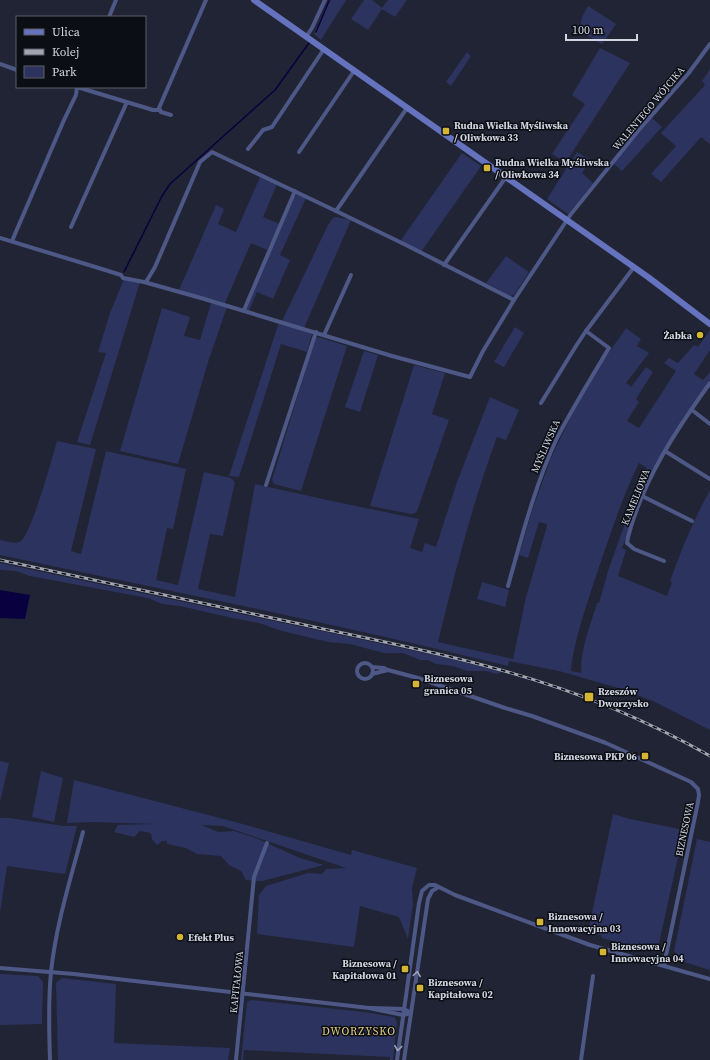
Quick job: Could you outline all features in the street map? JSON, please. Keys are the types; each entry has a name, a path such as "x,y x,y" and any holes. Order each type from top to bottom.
{"street":[{"path":"109,16 116,0"},
{"path":"159,110 206,0"},
{"path":"254,0 634,267 710,324"},
{"path":"306,37 312,28 325,0"},
{"name":"WALENTEGO WÓJCIKA","path":"324,335 392,356 470,377 483,351 514,300 567,220 633,137 688,74 710,44"},
{"path":"248,150 263,130 272,127 324,49"},
{"path":"0,64 16,70"},
{"path":"299,152 354,71"},
{"path":"12,241 76,95 77,88"},
{"path":"80,88 153,110 159,110 160,112 171,115"},
{"path":"71,228 126,102"},
{"path":"336,211 407,108"},
{"path":"146,282 200,162 212,152 406,244 514,300"},
{"path":"444,265 506,177"},
{"path":"244,310 295,191"},
{"path":"0,238 102,269 120,275 123,278 146,282 324,335 351,275"},
{"path":"541,403 576,346 634,267"},
{"path":"266,485 316,332"},
{"name":"MYŚLIWSKA","path":"508,586 533,498 557,439 608,348 586,332"},
{"name":"KAMELIOWA","path":"664,561 634,549 628,543 630,530 650,478 665,451 710,383"},
{"path":"692,410 710,424"},
{"path":"665,451 710,480"},
{"path":"642,496 692,521"},
{"path":"363,663 372,667 384,668 388,670 372,674 368,678 359,676 358,671 359,666 363,663"},
{"path":"372,667 372,674"},
{"name":"BIZNESOWA","path":"388,670 418,678 599,740 675,774 695,785 698,792 698,802 664,965"},
{"path":"50,1060 49,1007 51,971 58,933 83,832"},
{"name":"KAPITAŁOWA","path":"236,1060 254,881 267,843"},
{"path":"397,1060 421,895 427,886 433,885 437,888 583,942 710,979"},
{"path":"404,1060 428,899 432,891 437,888"},
{"path":"0,968 51,971 243,993 369,1008 403,1015 411,1013"},
{"path":"581,1060 593,976"},
{"path":"369,1008 404,1009 411,1013"}],"green space":[{"path":"331,0 346,0 321,40 314,34 328,1 330,2"},
{"path":"364,0 372,0 382,8 388,0 407,0 395,17 382,9 368,30 351,19"},
{"path":"588,6 616,24 602,44 579,31 582,17"},
{"path":"600,48 630,63 566,162 552,154 585,104 572,95"},
{"path":"467,52 471,56 451,86 446,82"},
{"path":"710,69 710,144 701,137 661,182 651,174 676,146 661,133 705,85 702,81"},
{"path":"652,118 662,127 622,171 613,163"},
{"path":"577,152 590,160 582,173 593,183 568,214 547,199"},
{"path":"462,153 481,166 421,252 401,240"},
{"path":"260,177 277,184 263,217 279,224 267,250 251,243 225,303 179,290 216,205 224,209 218,224 236,232"},
{"path":"297,195 306,198 280,255 290,260 273,299 257,292 249,311 245,309 294,198"},
{"path":"335,217 351,220 304,328 282,321 328,225"},
{"path":"506,256 529,272 514,295 510,296 486,283"},
{"path":"124,279 140,282 90,445 77,442 106,353 98,352 110,313"},
{"path":"211,303 227,307 209,359 178,464 120,451 162,308 190,317 184,336 200,340"},
{"path":"279,322 312,334 307,352 281,344 239,477 229,476"},
{"path":"515,327 524,333 504,367 494,362"},
{"path":"626,328 641,339 637,346 649,353 626,383 631,387 646,367 653,372 636,399 639,402 627,421 639,428 676,371 664,363 669,358 678,363 694,345 698,347 710,330 710,350 694,374 703,380 710,372 710,380 683,418 651,472 622,548 626,550 618,576 667,596 672,582 670,581 683,546 710,490 710,730 653,701 618,688 559,671 509,661 508,666 318,622 0,555 0,540 16,543 21,541 30,525 57,441 96,449 71,551 81,554 106,451 186,469 173,529 167,528 156,580 178,585 204,472 231,478 235,482 223,536 210,534 198,589 235,597 255,484 419,519 410,548 422,552 425,543 436,547 457,482 490,397 519,410 506,440 497,437 488,462 464,539 438,642 513,659 526,597 547,524 539,522 528,558 519,555 532,511 551,458 575,408 596,371","holes":["639,463 647,468 638,487 609,568 599,603 597,603 584,648 581,673 571,671 574,650 583,616 620,508"]},
{"path":"318,337 347,346 301,491 274,484 272,480 315,339"},
{"path":"364,351 378,355 360,412 345,407"},
{"path":"414,365 445,373 432,414 449,420 417,511 411,514 370,506"},
{"path":"0,563 448,658 502,672 497,674 486,671 467,671 453,666 436,664 428,660 420,660 403,653 384,653 350,644 328,642 282,631 259,623 180,606 162,604 148,598 30,576 16,571 0,570"},
{"path":"482,582 509,590 505,607 477,599"},
{"path":"0,761 9,763 0,802"},
{"path":"41,771 63,778 54,822 32,817"},
{"path":"74,780 239,823 351,855 352,850 417,868 412,888 413,904 408,939 399,917 360,906 354,947 257,934 259,895 266,886 308,873 322,874 326,869 346,868 223,826 202,825 218,832 234,831 258,839 300,858 324,865 262,881 246,880 241,871 229,865 221,856 197,854 186,848 167,844 167,841 162,841 157,845 152,839 151,833 140,831 134,837 114,832 118,825 157,824 92,822 67,823"},
{"path":"613,814 684,830 658,948 653,952 602,938 601,935 588,932"},
{"path":"0,818 64,826 77,826 65,874 7,866 0,913"},
{"path":"697,839 710,842 710,970 681,961 674,951"},
{"path":"0,974 38,976 43,982 42,1024 0,1025"},
{"path":"62,978 116,984 114,1043 230,1048 228,1060 58,1060 56,983"},
{"path":"251,1000 364,1012 394,1017 397,1022 393,1060 390,1060 390,1057 244,1050 243,1060 241,1060 247,1002"}],"shaded area":[{"path":"0,590 30,595 25,619 0,618"}],"waterway":[{"path":"316,32 329,1"},
{"path":"124,272 162,196 170,184 275,90 309,43"}],"railway":[{"path":"0,560 449,656 497,669 579,695 633,717 710,756"}],"place":[{"name":"Rudna Wielka Myśliwska / Oliwkowa 33","path":"446,131"},
{"name":"Rudna Wielka Myśliwska / Oliwkowa 34","path":"487,168"},
{"name":"Żabka","path":"700,335"},
{"name":"Biznesowa granica 05","path":"416,684"},
{"name":"Rzeszów Dworzysko","path":"589,697"},
{"name":"Biznesowa PKP 06","path":"645,756"},
{"name":"Biznesowa / Innowacyjna 03","path":"540,922"},
{"name":"Efekt Plus","path":"180,937"},
{"name":"Biznesowa / Innowacyjna 04","path":"603,952"},
{"name":"Biznesowa / Kapitałowa 01","path":"405,969"},
{"name":"Biznesowa / Kapitałowa 02","path":"420,988"}],"district":[{"name":"DWORZYSKO","path":"359,1031"}]}
